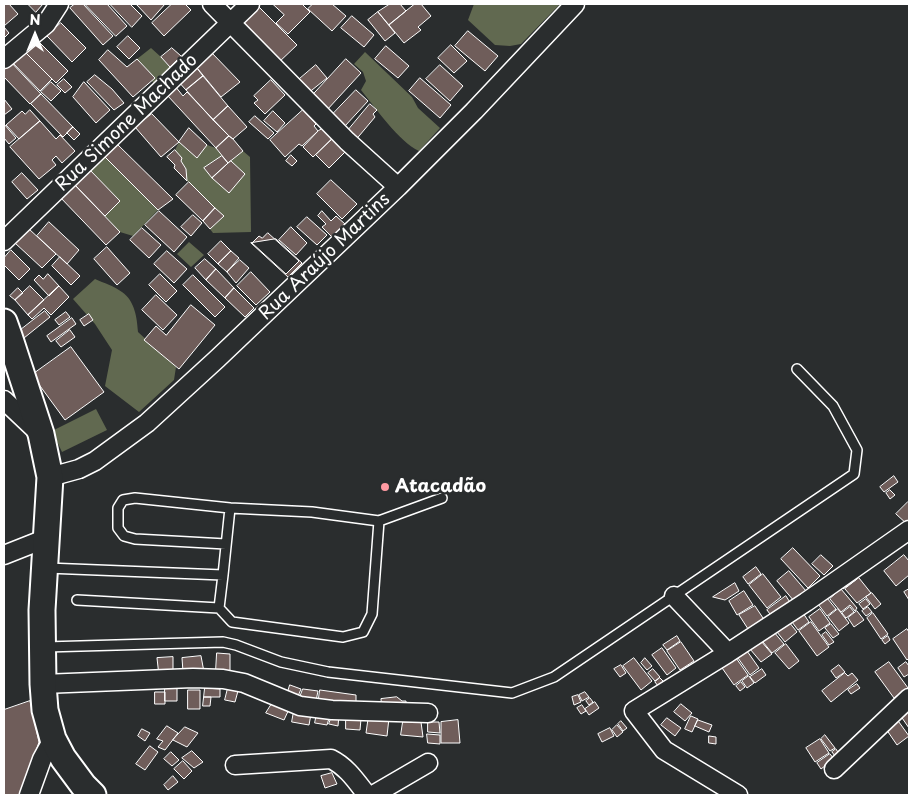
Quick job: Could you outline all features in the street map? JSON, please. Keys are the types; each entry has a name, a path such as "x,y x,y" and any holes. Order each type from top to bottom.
{"main road":[{"path":"4,322 41,434 50,477 42,610 45,710 53,739 63,758 93,795"}],"street":[{"path":"4,59 46,24 59,4"},
{"path":"212,4 347,141 398,187"},
{"name":"Rua Simone Machado","path":"4,241 250,4"},
{"name":"Rua Araújo Martins","path":"50,477 79,470 95,461 147,423 398,187 474,111 575,4"},
{"path":"4,400 41,434"},
{"path":"738,795 664,750 634,711 728,654 909,530"},
{"path":"4,555 47,538"},
{"path":"674,596 728,654"},
{"path":"43,684 193,678 223,679 244,684 300,706 332,710 428,713"},
{"path":"834,769 909,698"},
{"path":"29,795 42,759 53,739"},
{"path":"235,764 331,759 341,764 349,772 367,795"},
{"path":"373,795 428,762"}],"lane":[{"path":"42,647 223,642 281,662 328,672 512,693 554,677 854,474 857,450 833,406 797,368"},
{"path":"226,544 135,539 124,536 118,528 118,508 123,500 134,498 230,508 312,512 379,521 442,498"},
{"path":"219,608 230,508"},
{"path":"77,600 219,608 232,622 343,637 363,632 372,614 379,521"},
{"path":"45,568 223,575"}],"green space":[{"path":"474,4 560,4 521,44 510,46 495,45 468,20"},
{"path":"151,48 172,70 157,88 152,81 155,78 137,59"},
{"path":"365,52 412,97 418,108 440,128 419,151 403,140 361,90 366,81 363,72 354,64"},
{"path":"179,142 197,158 207,145 216,148 222,156 204,168 212,178 229,192 245,174 231,161 243,151 250,157 251,232 213,233 210,229 223,217 187,181 186,169 175,150"},
{"path":"103,155 158,210 133,236 120,232 105,216 120,201 88,168"},
{"path":"189,242 204,255 191,267 177,254"},
{"path":"95,279 116,288 130,300 137,321 138,332 176,367 174,380 139,412 105,386 112,350 95,324 73,299"},
{"path":"96,409 107,430 62,452 52,431"}],"building":[{"path":"4,4 9,4 18,14 4,26"},
{"path":"28,4 43,4 36,12"},
{"path":"75,4 83,4 113,36 103,45 70,8"},
{"path":"85,4 107,4 127,26 116,36"},
{"path":"110,4 130,4 142,16 132,27"},
{"path":"138,4 165,4 151,20"},
{"path":"172,4 185,4 191,10 164,36 152,23"},
{"path":"256,4 297,45 277,64 236,22"},
{"path":"273,4 302,4 310,12 288,34 276,23 284,15"},
{"path":"313,4 332,4 346,16 332,31 308,9"},
{"path":"390,4 400,4 406,11 389,25 378,12"},
{"path":"415,4 421,4 431,16 418,27 421,30 404,43 389,25"},
{"path":"378,12 395,33 385,41 368,20"},
{"path":"352,16 374,35 364,47 341,28"},
{"path":"61,23 86,48 72,62 47,36"},
{"path":"4,27 9,33 4,38"},
{"path":"468,31 498,56 485,71 455,46"},
{"path":"128,36 140,48 129,59 117,47"},
{"path":"37,40 68,71 56,83 25,52"},
{"path":"451,45 467,61 454,73 438,58"},
{"path":"386,46 409,66 398,78 375,59"},
{"path":"172,48 181,56 170,67 161,57"},
{"path":"22,49 52,79 40,91 10,60"},
{"path":"108,50 127,67 137,59 155,78 133,97 99,60"},
{"path":"210,51 240,82 221,97 193,63"},
{"path":"346,59 361,73 326,111 311,97"},
{"path":"9,60 41,94 30,104 4,77 4,65"},
{"path":"193,63 203,76 186,90 176,79"},
{"path":"316,65 327,78 307,94 296,82"},
{"path":"440,65 463,86 450,101 426,79"},
{"path":"95,75 112,89 124,103 114,110 87,82"},
{"path":"203,76 228,106 213,120 186,90"},
{"path":"420,78 451,105 440,118 409,91"},
{"path":"64,79 72,87 65,93 57,85"},
{"path":"271,80 285,95 265,114 254,103 258,100 254,96"},
{"path":"51,82 61,91 51,101 41,92"},
{"path":"84,82 110,110 96,123 73,97"},
{"path":"175,86 183,96 187,92 229,136 216,148 167,95"},
{"path":"356,90 368,101 345,126 333,114"},
{"path":"41,94 73,127 63,137 31,104"},
{"path":"4,99 12,109 4,115"},
{"path":"370,104 377,110 373,114 375,117 354,142 345,134"},
{"path":"228,106 247,127 233,139 213,120"},
{"path":"30,110 40,121 19,139 6,125 22,111 25,114"},
{"path":"303,110 316,124 314,126 318,131 302,146 299,144 285,157 270,140"},
{"path":"273,111 285,123 277,132 264,121"},
{"path":"152,114 179,142 161,157 135,127"},
{"path":"255,116 274,133 268,139 249,122"},
{"path":"40,121 56,139 60,135 75,151 62,163 56,156 52,160 56,165 39,179 10,147"},
{"path":"4,124 16,138 9,144 4,138"},
{"path":"73,127 80,134 74,140 67,133"},
{"path":"189,128 207,145 197,158 179,142"},
{"path":"322,129 332,139 313,157 303,147"},
{"path":"229,136 243,151 228,163 216,148"},
{"path":"332,139 345,152 329,168 316,155"},
{"path":"116,143 173,199 158,210 103,155"},
{"path":"175,150 182,158 181,161 186,169 187,181 174,168 175,165 167,157"},
{"path":"291,155 297,161 292,166 286,161"},
{"path":"222,156 228,163 212,178 204,168"},
{"path":"231,161 245,174 229,193 212,178"},
{"path":"88,168 120,201 105,216 72,182"},
{"path":"22,173 38,190 27,199 12,182"},
{"path":"331,180 357,204 342,219 317,194"},
{"path":"72,182 120,232 106,245 58,195"},
{"path":"189,182 215,208 203,221 176,195"},
{"path":"215,208 224,216 210,229 203,221"},
{"path":"159,211 187,237 174,252 145,225"},
{"path":"322,211 331,221 336,216 345,224 332,237 322,227 326,224 318,216"},
{"path":"193,215 202,223 191,236 181,227"},
{"path":"307,217 327,235 317,245 297,227"},
{"path":"49,222 79,250 67,264 37,236"},
{"path":"291,227 307,243 296,255 279,240"},
{"path":"142,228 161,245 149,258 130,240"},
{"path":"29,229 56,254 42,268 15,243"},
{"path":"268,233 299,261 286,274 252,243 259,236 262,238"},
{"path":"276,239 302,263 288,277 251,243"},
{"path":"221,241 231,251 218,264 208,254"},
{"path":"107,247 130,273 117,285 94,259"},
{"path":"11,250 30,269 19,280 4,265 4,258"},
{"path":"167,251 187,269 174,283 154,264"},
{"path":"231,251 239,258 227,272 218,264"},
{"path":"60,257 80,276 71,285 52,266"},
{"path":"205,259 216,269 206,280 195,268"},
{"path":"240,260 249,268 236,283 227,272"},
{"path":"216,269 234,288 225,298 206,280"},
{"path":"251,272 270,292 256,305 237,286"},
{"path":"48,274 59,286 49,296 34,280 39,275 43,279"},
{"path":"160,274 177,291 166,302 149,285"},
{"path":"193,275 225,307 215,317 183,285"},
{"path":"30,286 44,300 28,315 15,300"},
{"path":"59,286 69,297 51,315 44,308 32,319 28,315"},
{"path":"18,288 23,293 15,300 10,296"},
{"path":"234,288 254,308 245,317 225,298"},
{"path":"156,295 177,315 163,330 142,310"},
{"path":"191,305 215,325 179,369 144,340 156,326 166,335"},
{"path":"45,311 50,317 24,338 18,332"},
{"path":"66,312 70,317 59,325 55,320"},
{"path":"89,314 93,320 84,326 80,320"},
{"path":"72,318 76,324 51,342 47,336"},
{"path":"70,330 75,337 61,347 56,341"},
{"path":"71,347 104,392 65,420 32,375"},
{"path":"894,476 898,482 884,492 880,487"},
{"path":"890,490 895,495 890,499 886,493"},
{"path":"908,502 909,524 908,525 896,514"},
{"path":"793,548 820,576 808,588 781,559"},
{"path":"821,555 833,566 824,575 812,564"},
{"path":"904,555 909,561 909,575 896,586 884,571"},
{"path":"756,567 761,574 748,584 743,577"},
{"path":"789,571 806,591 794,601 777,581"},
{"path":"763,574 781,597 767,608 749,585"},
{"path":"854,574 857,579 843,589 840,584"},
{"path":"859,578 871,593 857,603 845,589"},
{"path":"735,583 739,591 725,600 713,597"},
{"path":"841,589 857,608 855,611 850,605 841,612 830,599"},
{"path":"909,589 909,600 904,592"},
{"path":"744,591 753,605 737,615 729,601"},
{"path":"872,593 881,604 875,609 866,597"},
{"path":"786,596 791,604 773,618 767,610"},
{"path":"827,598 836,609 827,616 818,604"},
{"path":"866,599 870,604 863,609 859,604"},
{"path":"755,606 765,621 750,632 739,615"},
{"path":"850,607 854,612 846,618 842,613"},
{"path":"868,607 872,612 866,616 862,611"},
{"path":"820,609 830,623 819,631 809,617"},
{"path":"838,609 849,623 839,631 828,617"},
{"path":"857,611 864,620 854,627 848,618"},
{"path":"803,613 809,622 798,630 792,622"},
{"path":"873,613 888,634 881,639 867,618"},
{"path":"789,622 797,632 785,642 777,632"},
{"path":"811,622 829,647 817,656 799,631"},
{"path":"831,624 839,634 833,638 825,628"},
{"path":"907,629 909,632 909,658 907,660 893,639"},
{"path":"774,632 784,644 772,653 763,642"},
{"path":"826,632 834,642 829,645 822,635"},
{"path":"677,636 680,641 667,650 663,645"},
{"path":"888,636 890,640 885,644 882,640"},
{"path":"761,641 772,654 761,662 750,649"},
{"path":"681,642 694,661 680,670 667,651"},
{"path":"786,644 799,661 789,669 775,653"},
{"path":"662,648 676,668 667,675 652,655"},
{"path":"747,651 759,668 750,675 738,658"},
{"path":"217,653 230,654 230,672 216,671"},
{"path":"734,655 748,675 734,685 720,665"},
{"path":"201,656 204,672 183,672 182,658"},
{"path":"173,657 173,675 159,676 157,658"},
{"path":"634,658 652,681 641,690 623,666"},
{"path":"645,658 652,666 647,670 641,663"},
{"path":"889,662 908,688 894,698 875,672"},
{"path":"906,662 909,666 909,674 904,677 898,668"},
{"path":"621,665 626,673 620,677 614,669"},
{"path":"839,665 845,672 836,678 831,671"},
{"path":"653,669 660,677 655,681 648,673"},
{"path":"762,669 766,675 755,683 750,677"},
{"path":"845,673 848,676 852,673 858,680 831,702 822,691"},
{"path":"749,676 754,683 747,688 742,681"},
{"path":"660,678 663,681 658,686 655,682"},
{"path":"741,682 745,687 740,691 736,686"},
{"path":"857,684 860,688 851,694 848,690"},
{"path":"290,685 301,689 296,701 287,695"},
{"path":"165,688 177,688 177,701 165,701"},
{"path":"205,688 220,689 220,697 204,697"},
{"path":"228,688 238,691 235,702 225,700"},
{"path":"303,689 318,691 315,706 299,700"},
{"path":"188,690 200,690 200,709 188,709"},
{"path":"320,690 356,695 356,708 318,705"},
{"path":"155,692 165,692 165,704 155,704"},
{"path":"585,692 589,697 582,701 579,695"},
{"path":"578,695 581,702 574,705 572,697"},
{"path":"204,697 211,697 210,706 203,706"},
{"path":"397,697 402,701 406,701 406,708 382,711 381,699"},
{"path":"590,698 593,702 589,705 586,701"},
{"path":"30,701 39,742 21,795 4,795 4,710"},
{"path":"273,702 290,707 284,720 266,713"},
{"path":"595,702 599,708 589,715 585,709"},
{"path":"681,704 692,713 685,721 674,712"},
{"path":"582,705 586,711 581,714 577,708"},
{"path":"909,705 909,728 898,712"},
{"path":"294,711 311,714 309,725 292,722"},
{"path":"317,713 330,715 327,725 315,723"},
{"path":"333,713 339,715 338,726 329,724"},
{"path":"691,716 698,719 692,732 685,729"},
{"path":"346,717 361,719 360,730 346,729"},
{"path":"389,718 387,736 366,733 368,719"},
{"path":"667,718 681,728 675,736 661,725"},
{"path":"896,718 909,736 897,745 884,726"},
{"path":"458,720 460,743 441,743 441,722"},
{"path":"698,720 712,725 709,732 695,726"},
{"path":"621,721 627,728 623,731 618,724"},
{"path":"403,722 421,722 423,737 401,735"},
{"path":"428,722 439,722 440,733 428,732"},
{"path":"617,725 623,732 617,737 612,730"},
{"path":"167,726 178,733 165,750 158,747 163,741 157,739"},
{"path":"185,727 198,733 187,747 173,740"},
{"path":"610,728 614,736 602,742 598,734"},
{"path":"142,729 150,733 145,741 138,736"},
{"path":"427,734 440,735 440,744 428,743"},
{"path":"825,735 835,748 830,751 821,739"},
{"path":"709,736 716,737 716,744 709,743"},
{"path":"820,739 829,753 815,762 806,748"},
{"path":"150,746 158,752 145,770 136,764"},
{"path":"836,749 839,754 835,756 832,752"},
{"path":"192,751 203,762 194,768 182,758"},
{"path":"171,752 179,760 172,766 164,759"},
{"path":"830,754 834,759 821,769 817,763"},
{"path":"183,761 192,771 184,779 174,769"},
{"path":"332,773 337,784 325,788 321,776"},
{"path":"173,776 178,782 168,790 164,785"}],"place":[{"name":"Atacadão","path":"385,487"}]}
